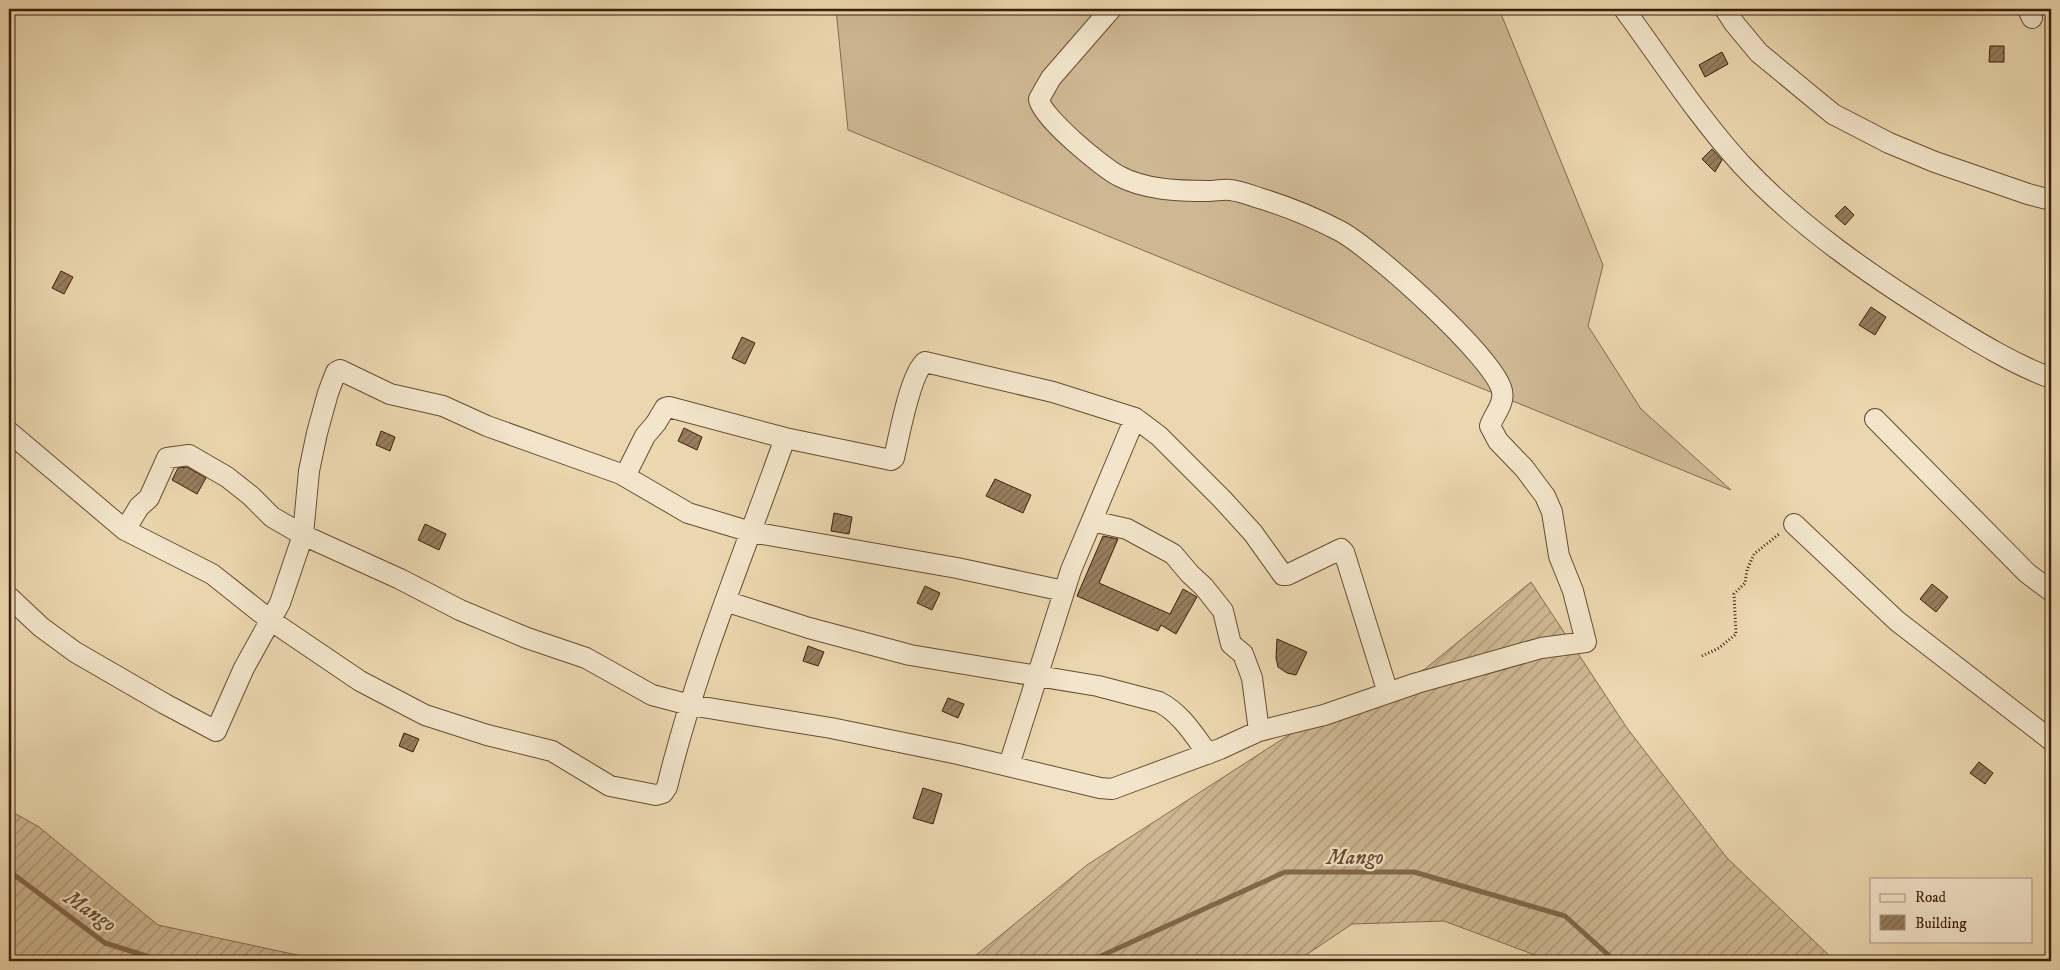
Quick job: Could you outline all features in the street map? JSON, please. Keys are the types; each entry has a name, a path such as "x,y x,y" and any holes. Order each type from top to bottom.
{"street":[{"path":"125,530 139,507 149,498 167,458 189,455 227,477 272,516 303,536 400,579 460,610 527,638 586,658 652,695 690,705 831,728 1009,765 1100,788 1112,789 1208,754 1259,731 1324,715 1388,693 1541,648 1586,642 1573,591 1559,556 1552,512 1545,496 1524,468 1494,434 1490,426 1503,400 1502,390 1497,380 1478,355 1432,307 1381,261 1340,231 1259,197 1230,190 1185,191 1155,188 1120,177 1064,132 1042,106 1039,99 1051,78 1111,9"},
{"path":"1624,9 1704,122 1742,165 1793,216 1915,303 1981,344 2051,378"},
{"path":"1725,9 1759,54 1833,114 1889,143 1935,162 2051,200"},
{"path":"621,474 628,470 645,436 656,423 663,410 669,407 785,438 891,460 894,458 912,386 920,366 925,362 1053,392 1135,418 1158,436 1222,499 1253,534 1283,575 1287,575 1341,549 1344,552 1388,693"},
{"path":"9,597 41,627 75,652 213,731 218,728 244,668 280,603 303,536 309,471 328,393 338,370 390,394 443,406 487,426 621,474 688,513 751,532 977,572 1064,590"},
{"path":"1009,765 1070,570 1135,418"},
{"path":"1875,419 2027,573 2051,591"},
{"path":"9,432 125,530 212,574 270,620 360,681 425,715 487,735 552,751 610,786 656,795 663,793 667,787 690,705 725,601 785,438"},
{"path":"1092,522 1127,529 1173,554 1204,587 1222,611 1231,644 1243,654 1252,678 1259,731"},
{"path":"1794,524 1897,621 2051,740"},
{"path":"725,601 868,646 958,664 1098,686 1159,702 1168,706 1188,726 1208,754"}],"path":[{"path":"1702,656 1719,648 1736,634 1734,594 1745,583 1747,570 1754,554 1762,546 1794,524"}],"shaded area":[{"path":"836,9 1499,9 1603,265 1588,326 1641,409 1731,490 848,130"},
{"path":"1531,582 1627,728 1727,858 1835,961 1551,961 1444,921 1352,924 1297,961 969,961 1087,865 1292,733 1425,669"},
{"path":"9,810 39,827 158,925 325,961 9,961"}],"building":[{"path":"1990,46 2004,46 2004,62 1989,62"},
{"path":"1722,52 1728,64 1705,77 1699,65"},
{"path":"1712,149 1722,160 1715,172 1702,159"},
{"path":"1845,206 1854,215 1845,225 1835,216"},
{"path":"61,271 73,277 64,294 52,288"},
{"path":"1871,307 1886,317 1875,335 1859,325"},
{"path":"742,337 755,343 745,364 732,358"},
{"path":"684,428 702,437 697,450 678,441"},
{"path":"381,431 395,437 390,451 376,445"},
{"path":"187,467 206,478 197,494 172,480 178,468"},
{"path":"995,479 1031,495 1023,513 986,496"},
{"path":"834,513 852,517 849,534 831,531"},
{"path":"425,524 446,534 439,550 418,540"},
{"path":"1103,536 1118,539 1099,583 1170,614 1183,589 1197,597 1176,634 1161,625 1158,631 1077,596"},
{"path":"1932,584 1948,597 1936,612 1920,599"},
{"path":"925,586 940,593 932,610 917,603"},
{"path":"1277,639 1307,652 1296,675 1287,673 1278,667 1276,658"},
{"path":"808,646 824,652 818,666 803,661"},
{"path":"948,698 964,704 958,718 942,711"},
{"path":"404,733 419,739 413,752 399,746"},
{"path":"1979,762 1993,773 1985,784 1970,773"},
{"path":"923,788 942,794 933,824 913,818"}],"waterway":[{"name":"Mango","path":"9,871 105,943 162,961"},
{"name":"Mango","path":"1090,961 1285,872 1414,872 1565,916 1615,961"}]}
